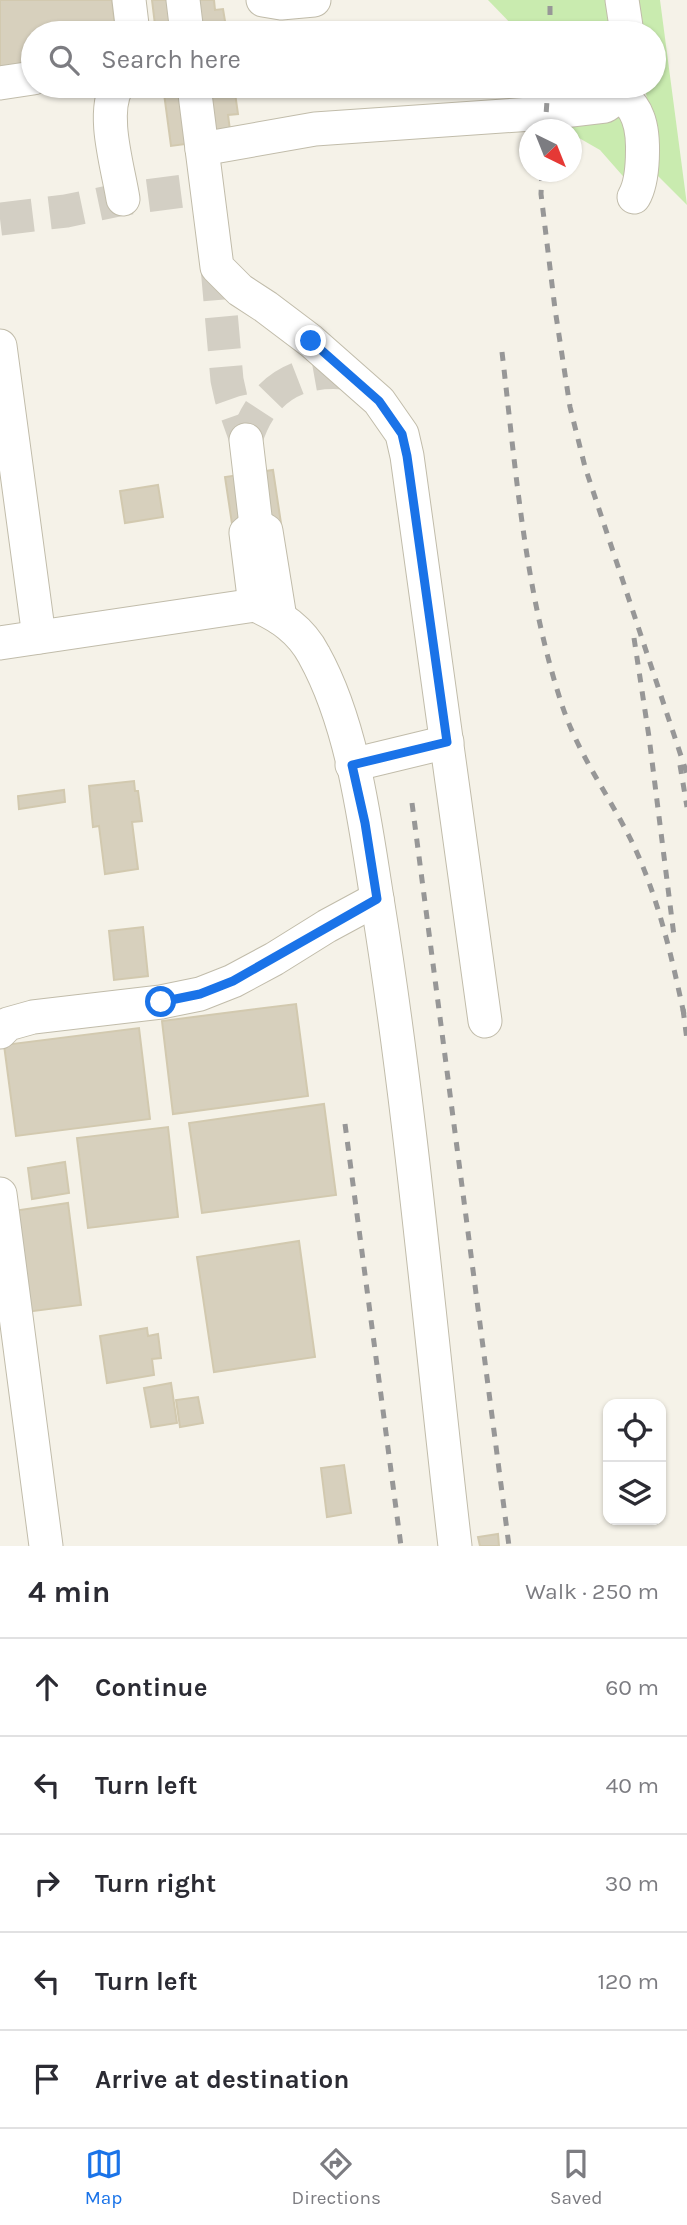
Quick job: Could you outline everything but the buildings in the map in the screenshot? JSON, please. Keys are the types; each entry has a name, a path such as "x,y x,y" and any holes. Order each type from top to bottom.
{"lane":[{"path":"129,0 132,21"},
{"path":"183,0 186,21"},
{"path":"263,0 281,3 314,0"},
{"path":"622,0 625,21"},
{"path":"0,83 21,80"},
{"path":"111,98 109,111 123,199"},
{"path":"196,98 217,267 240,290 311,341 379,401 402,434 485,1021"},
{"path":"202,149 315,129 605,106 614,98"},
{"path":"628,98 641,130 641,165 638,190 634,197"},
{"path":"0,346 39,638"},
{"path":"246,440 256,525 266,531 267,612"},
{"path":"0,643 267,612 297,631 314,654 332,695 352,765 365,823 387,960 455,1546"},
{"path":"352,765 447,742"},
{"path":"0,1032 8,1024 33,1017 161,1002 200,994 264,965 377,899"},
{"path":"0,1194 46,1546"}],"green space":[{"path":"488,0 617,0 620,21 508,21"},
{"path":"631,0 660,0 663,21 635,21"},
{"path":"666,46 687,205 658,176 647,98 666,98"},
{"path":"616,114 628,123 629,183 600,150 582,140 582,121"}],"tunnel":[{"path":"0,219 207,188"},
{"path":"217,267 227,380 246,440"},
{"path":"246,440 261,409 282,387 310,375 344,373"}],"railway":[{"path":"550,0 550,21"},
{"path":"546,119 547,98"},
{"path":"542,182 555,309 570,407 585,467 687,774"},
{"path":"502,352 517,487 539,621 550,665 570,727 629,837 646,875 666,936 685,1019"},
{"path":"634,638 674,936"},
{"path":"680,765 687,807"},
{"path":"412,803 509,1546"},
{"path":"683,1009 687,1040"},
{"path":"345,1124 401,1546"}],"route":[{"path":"161,1002 200,994 233,981 377,899 365,823 352,765 447,742 402,434 379,401 344,373 311,341"}]}
